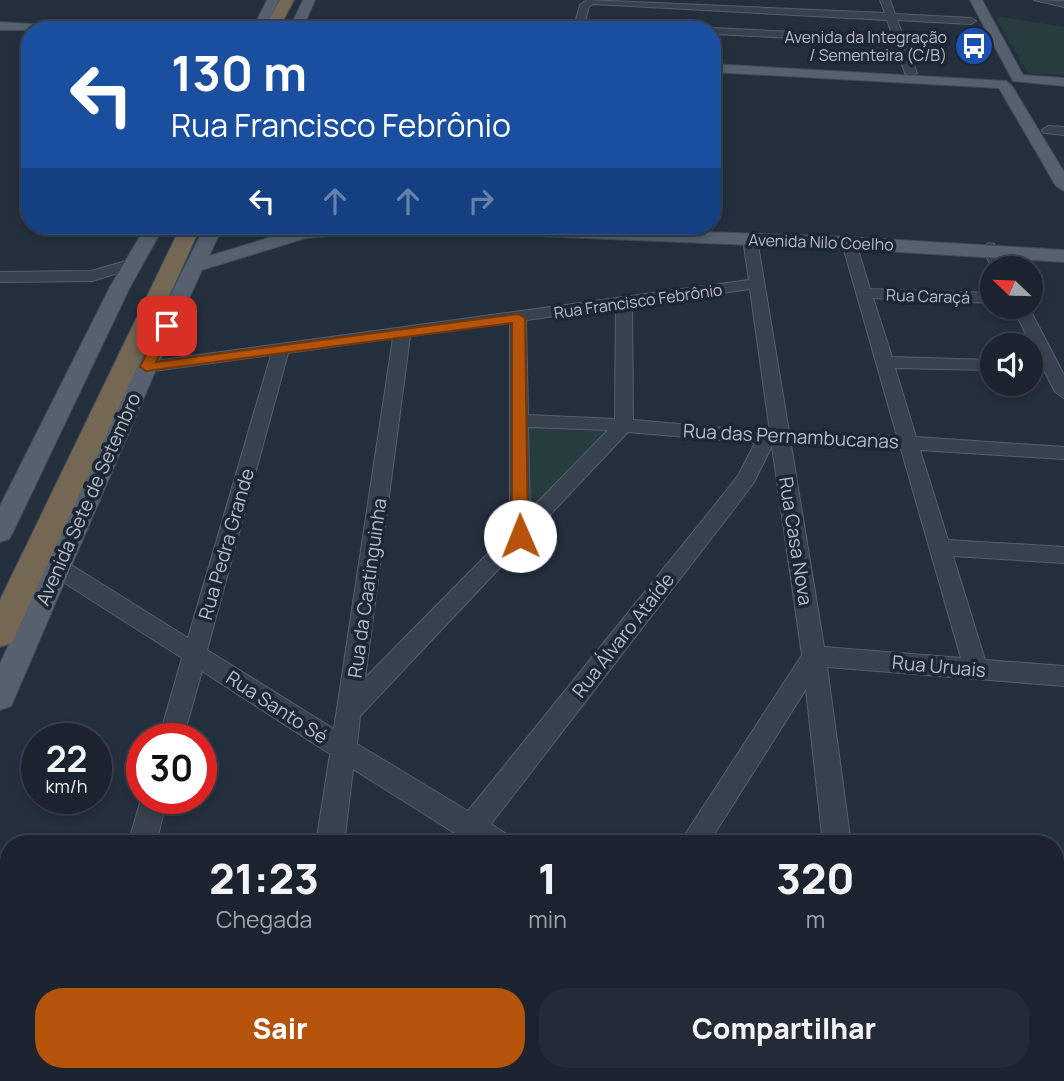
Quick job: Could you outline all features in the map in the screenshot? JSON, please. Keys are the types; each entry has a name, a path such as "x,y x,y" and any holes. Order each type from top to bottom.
{"highway":[{"path":"276,21 287,0"},
{"path":"288,21 297,0"},
{"name":"Avenida Sete de Setembro","path":"0,634 103,417 165,265 174,235"},
{"name":"Avenida Sete de Setembro","path":"0,590 165,265 185,235"},
{"path":"103,417 103,464"}],"main road":[{"path":"263,21 274,0"},
{"path":"299,21 309,0"},
{"path":"960,0 1012,82 1056,130 1064,156"},
{"path":"976,0 1012,82 1064,186"},
{"path":"0,26 21,27"},
{"path":"721,62 911,73 1064,89"},
{"path":"721,68 1064,82"},
{"name":"Avenida Sete de Setembro","path":"0,698 146,367 165,265 157,235"},
{"name":"Avenida Sete de Setembro","path":"0,532 120,287 165,265 203,235"},
{"path":"165,265 264,235"},
{"name":"Avenida Nilo Coelho","path":"625,235 947,248 994,256"},
{"path":"994,256 1064,249"},
{"path":"1043,256 1064,256"}],"street":[{"path":"813,0 820,36"},
{"path":"885,0 911,73"},
{"path":"1039,0 1064,4"},
{"path":"580,21 584,5 592,1 654,2 971,20"},
{"path":"651,21 654,2"},
{"path":"721,31 899,40"},
{"name":"Rua Casa Nova","path":"750,240 773,438 814,656 836,835"},
{"path":"849,243 976,669"},
{"path":"0,277 92,276 165,265"},
{"path":"92,276 120,287"},
{"name":"Rua Francisco Febrônio","path":"146,367 624,304 755,284"},
{"name":"Rua Caraçá","path":"864,293 980,298"},
{"path":"351,709 624,425 624,304"},
{"path":"518,318 520,536"},
{"path":"1027,319 1064,392"},
{"name":"Rua da Caatinguinha","path":"331,835 402,333"},
{"name":"Rua Pedra Grande","path":"175,723 281,349"},
{"path":"885,362 980,365"},
{"path":"1043,367 1051,367"},
{"name":"Rua das Pernambucanas","path":"518,421 624,425 773,438 1064,453"},
{"name":"Rua Álvaro Ataíde","path":"472,827 730,500 773,438"},
{"path":"939,547 1064,555"},
{"name":"Rua Santo Sé","path":"57,567 343,749 484,835"},
{"path":"698,835 814,656"},
{"name":"Rua Uruais","path":"814,656 1064,676"},
{"path":"144,835 150,814"}],"green space":[{"path":"995,16 1064,27 1064,75 1028,73"},
{"path":"527,427 618,427 525,526"}],"place":[{"name":"Avenida da Integração / Sementeira (C/B)","path":"974,46"}],"route":[{"path":"167,326 146,367 518,318 520,536"}]}
